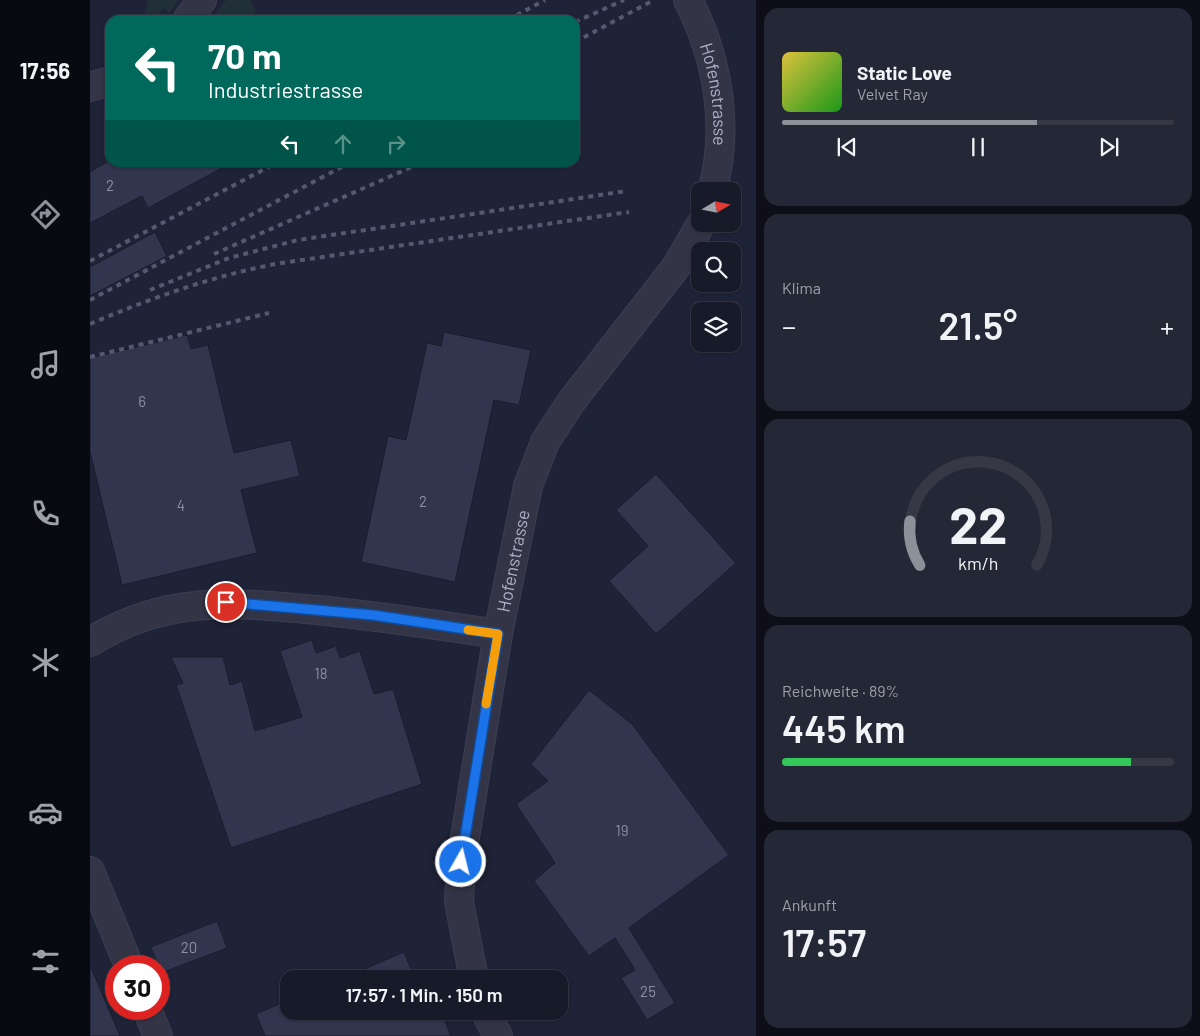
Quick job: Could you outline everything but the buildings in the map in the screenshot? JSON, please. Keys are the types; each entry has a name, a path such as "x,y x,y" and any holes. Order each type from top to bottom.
{"street":[{"path":"192,15 202,0"},
{"name":"Hofenstrasse","path":"688,0 696,15 716,75 721,120 718,170 715,182"},
{"path":"90,87 105,82"},
{"name":"Hofenstrasse","path":"472,970 459,902 461,862 498,634 528,486 545,442 571,402 676,267 696,232"},
{"path":"90,642 138,618 192,605 226,602 373,615 498,634"},
{"path":"90,871 124,955"},
{"path":"151,1020 158,1036"},
{"path":"490,1020 498,1036"}],"shaded area":[{"path":"148,0 178,1 169,13 163,8 158,15 146,15"},
{"path":"226,0 249,0 255,9 256,15 215,15"}],"railway":[{"path":"517,15 545,0"},
{"path":"580,20 624,0"},
{"path":"580,39 654,0"},
{"path":"90,261 269,167"},
{"path":"90,300 342,167"},
{"path":"214,254 412,167"},
{"path":"150,290 229,258 298,240 627,191"},
{"path":"90,324 181,289 227,275 275,264 629,212"},
{"path":"90,357 269,313"}],"slow traffic":[{"path":"468,630 498,634 486,704"}],"route":[{"path":"226,602 373,615 498,634 461,862"}]}
